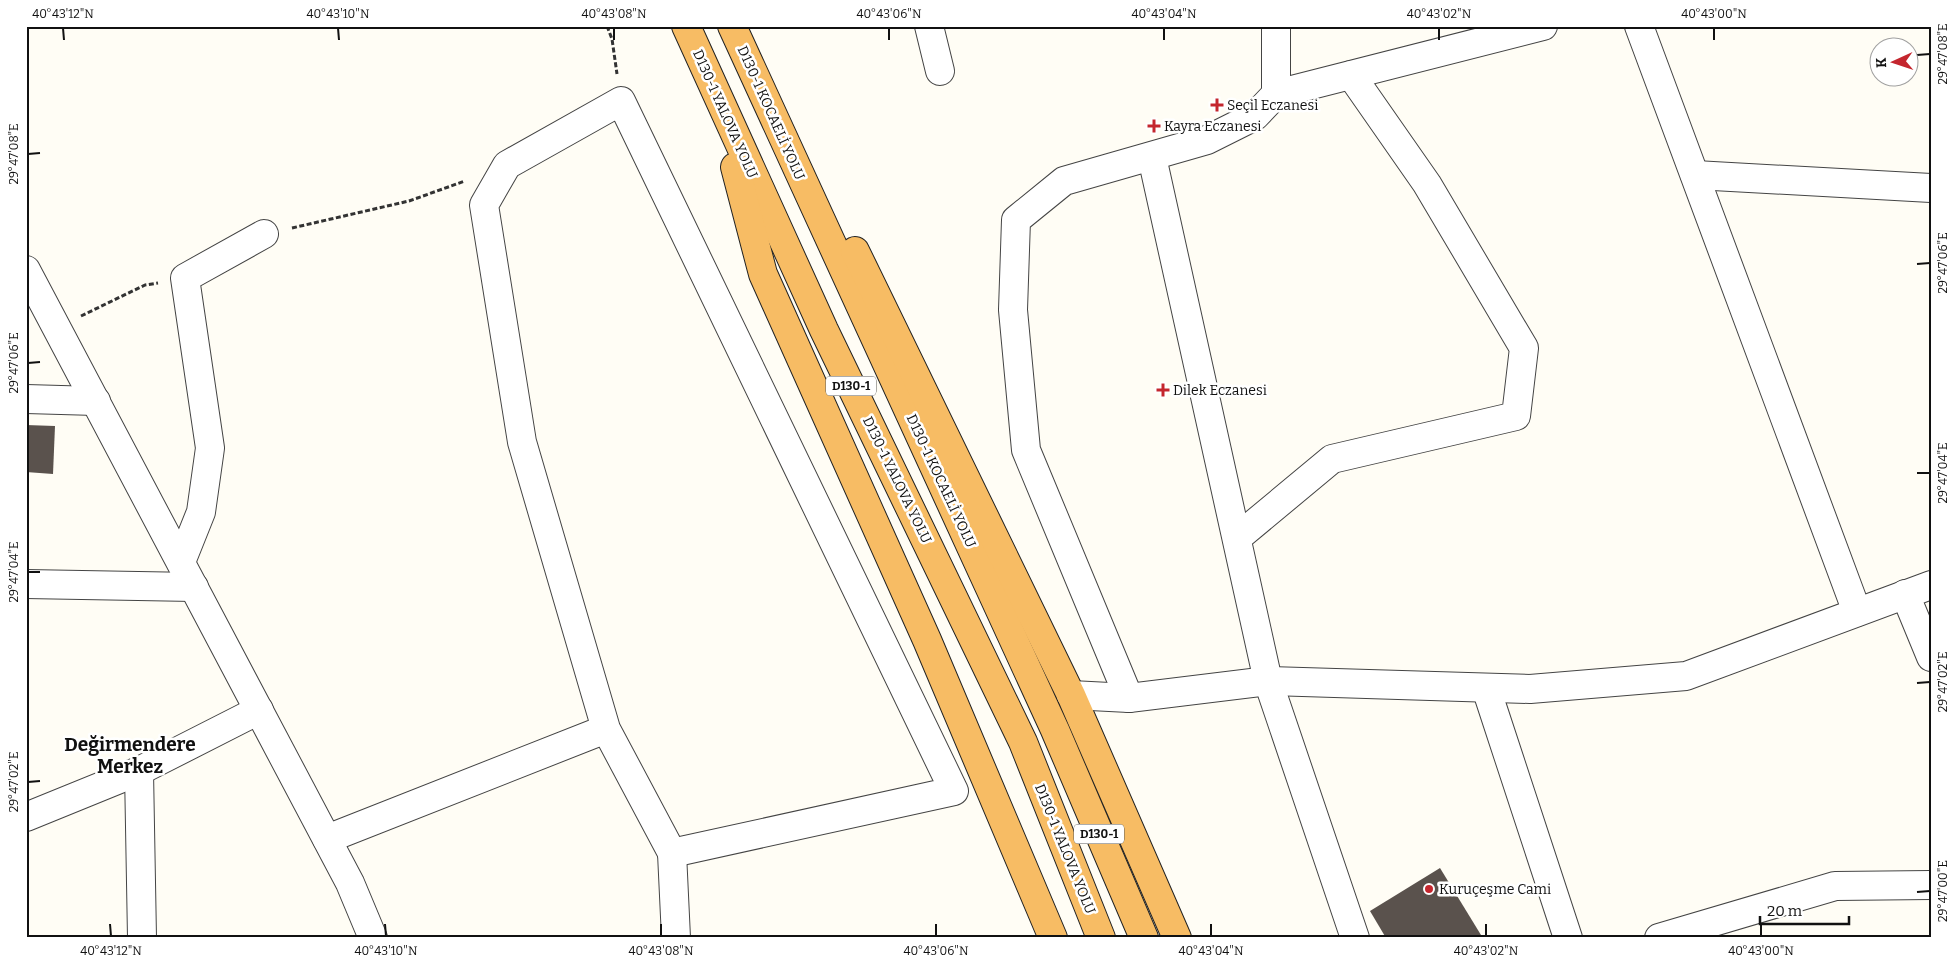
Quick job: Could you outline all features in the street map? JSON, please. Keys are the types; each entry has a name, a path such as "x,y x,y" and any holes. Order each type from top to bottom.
{"highway":[{"name":"D130-1 YALOVA YOLU","path":"686,26 824,330 1023,742 1101,938"},
{"name":"D130-1 KOCAELİ YOLU","path":"732,26 749,67 1055,730 1144,938"},
{"path":"749,67 846,234 1071,695 1177,938"},
{"path":"715,93 763,274 927,640 1053,938"}],"street":[{"path":"929,26 940,71"},
{"path":"1276,26 1276,94"},
{"path":"1129,698 1026,450 1013,310 1016,220 1064,182 1206,140 1255,116 1276,94 1543,26"},
{"path":"1639,26 1856,612"},
{"path":"1237,538 1332,459 1516,416 1524,348 1427,184 1351,75"},
{"path":"672,853 954,791 621,101 507,165 484,205 522,442 606,730 672,853 676,938"},
{"path":"1152,156 1268,681 1355,938"},
{"path":"1694,175 1931,188"},
{"path":"180,562 201,512 210,448 186,278 264,234"},
{"path":"26,270 350,883 374,938"},
{"path":"26,399 96,401"},
{"path":"26,584 194,587"},
{"path":"1071,695 1129,698 1268,681 1530,689 1686,676 1931,585"},
{"path":"1905,594 1931,657"},
{"path":"1486,688 1568,938"},
{"path":"26,818 138,771 259,710"},
{"path":"327,839 606,730"},
{"path":"138,771 142,938"},
{"path":"1659,938 1835,886 1931,885"}],"path":[{"path":"606,26 612,39 621,101"},
{"path":"264,234 409,202 507,165"},
{"path":"57,328 145,285 186,278"}],"building":[{"path":"26,425 55,426 53,474 26,472"},
{"name":"Kuruçeşme Cami","path":"1440,868 1481,935 1476,938 1386,938 1370,911"}],"place":[{"name":"Seçil Eczanesi","path":"1217,105"},
{"name":"Kayra Eczanesi","path":"1154,126"},
{"name":"Dilek Eczanesi","path":"1163,390"},
{"name":"Kuruçeşme Cami","path":"1429,889"}],"district":[{"name":"Değirmendere Merkez","path":"130,755"}]}
